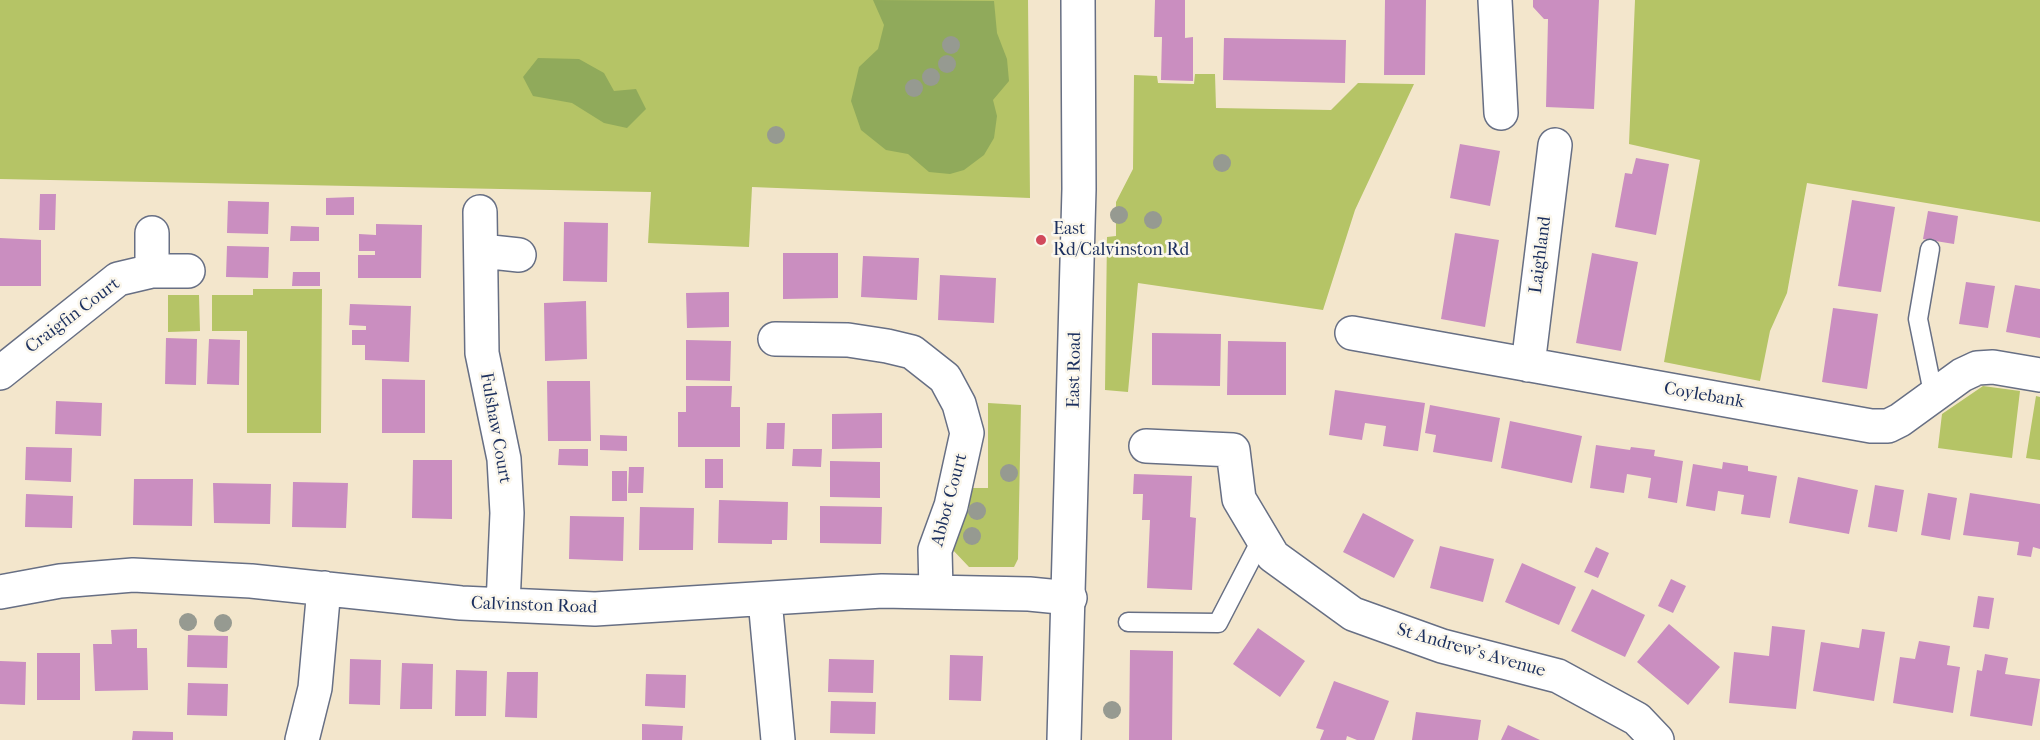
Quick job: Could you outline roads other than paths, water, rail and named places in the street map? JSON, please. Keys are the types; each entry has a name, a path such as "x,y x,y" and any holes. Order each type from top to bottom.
{"street":[{"name":"East Road","path":"1064,740 1070,598 1079,189 1077,0"},
{"path":"1495,0 1502,113"},
{"name":"Laighland","path":"1528,364 1555,145"},
{"name":"Fulshaw Court","path":"480,212 482,353 504,459 507,513 503,605"},
{"path":"152,233 152,272"},
{"path":"482,251 519,255"},
{"name":"Craigfin Court","path":"0,373 118,279 152,272 188,271"},
{"name":"Coylebank","path":"1352,333 1871,426 1888,426 1977,368 1993,367 2040,375"},
{"name":"Abbot Court","path":"774,339 848,340 887,346 912,352 945,378 959,404 967,433 951,506 935,550 936,591"},
{"name":"St Andrew's Avenue","path":"1146,446 1233,450 1239,499 1273,556 1353,614 1442,646 1558,676 1636,719 1657,740"},
{"name":"Calvinston Road","path":"0,592 60,581 133,575 252,580 503,605 595,609 882,591 936,591 1070,598"},
{"path":"302,740 315,688 324,588"},
{"path":"765,600 778,740"}],"lane":[{"path":"1930,249 1918,319 1931,383 1938,393"},
{"path":"1128,622 1218,623 1262,538"}],"place":[{"name":"East Rd/Calvinston Rd","path":"1041,240"}]}
